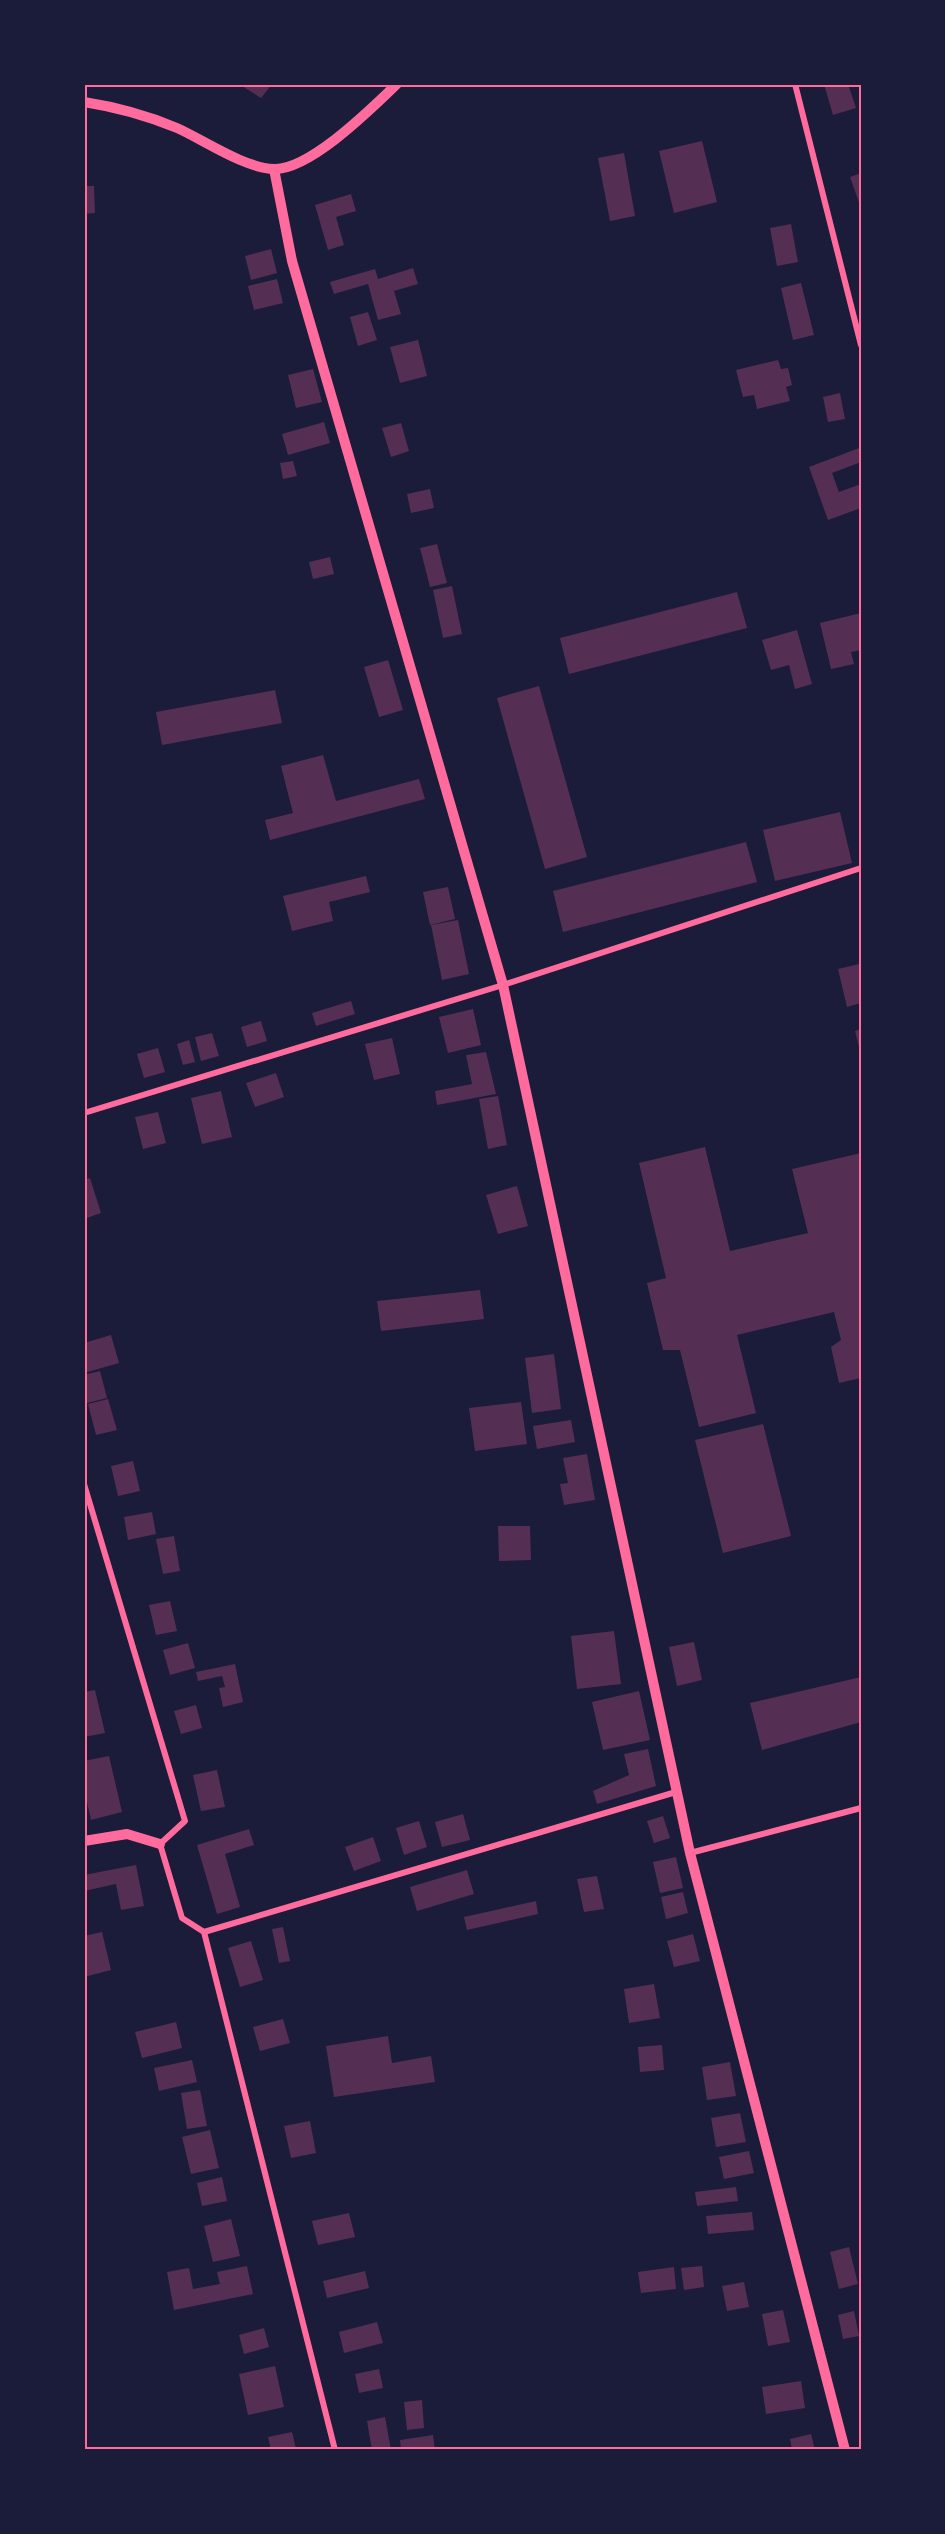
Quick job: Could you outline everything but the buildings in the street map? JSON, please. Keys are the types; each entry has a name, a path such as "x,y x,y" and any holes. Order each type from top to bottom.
{"street":[{"path":"84,102 151,118 250,163 274,169 295,162 328,145 397,84"},
{"path":"795,84 861,345"},
{"path":"274,169 292,261 503,985 690,1853 845,2450"},
{"path":"84,1113 503,985 861,868"},
{"path":"84,1484 185,1821 160,1845"},
{"path":"204,1932 676,1792"},
{"path":"690,1853 861,1808"},
{"path":"84,1841 127,1834 160,1845"},
{"path":"160,1845 182,1918 204,1932 335,2450"}]}
